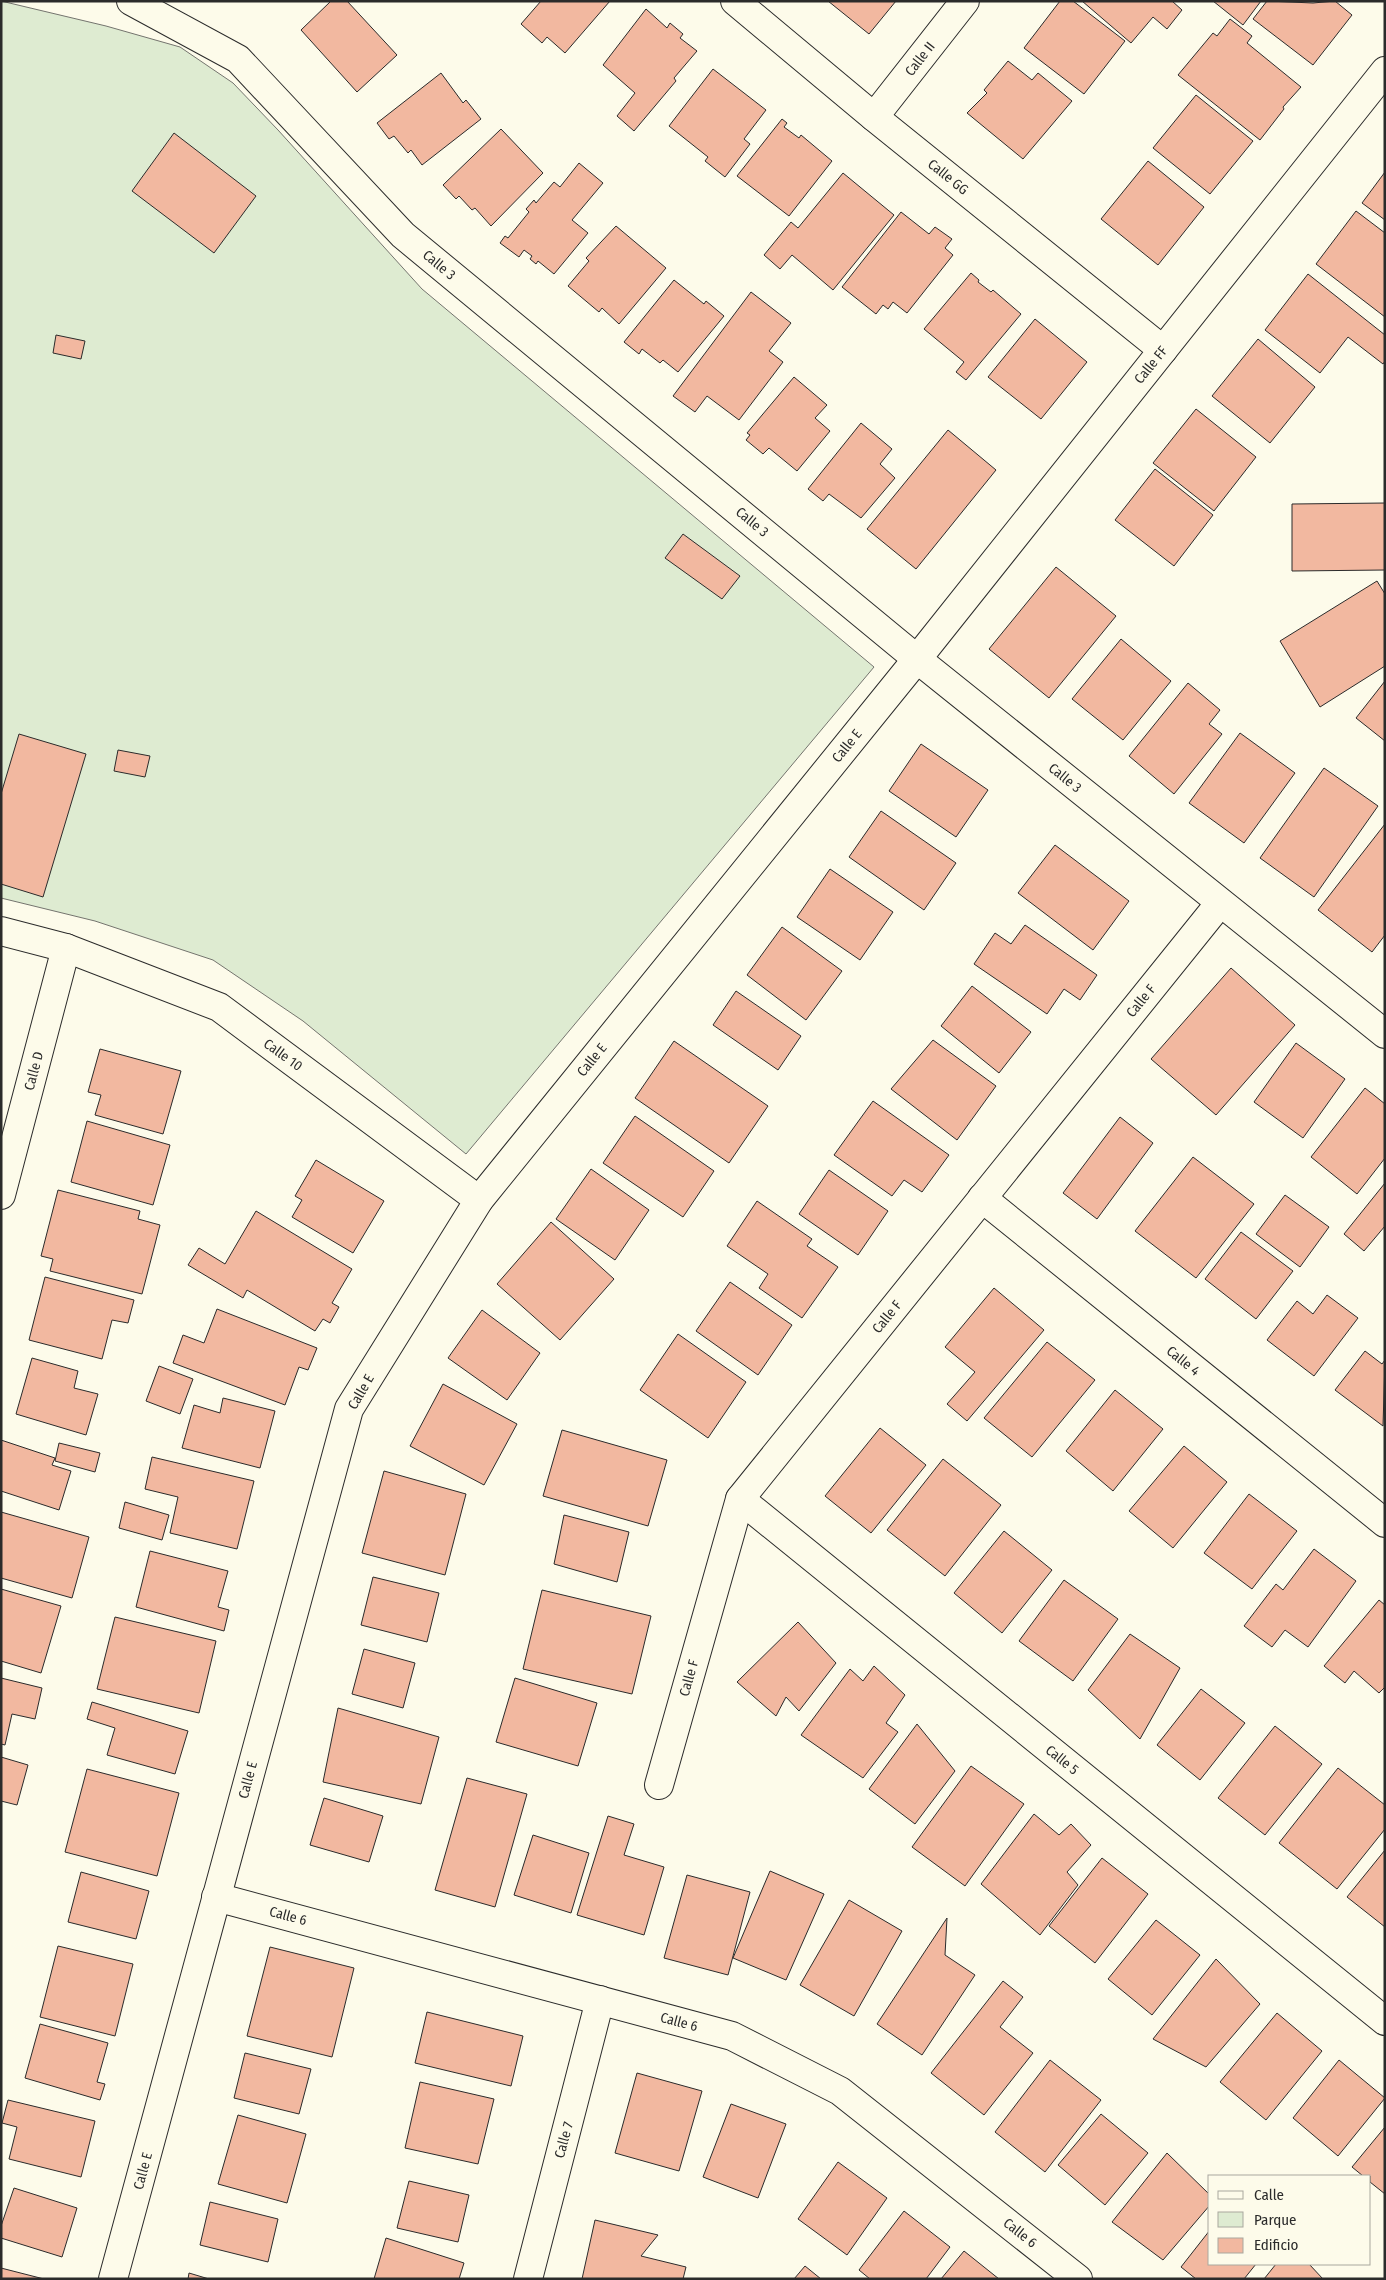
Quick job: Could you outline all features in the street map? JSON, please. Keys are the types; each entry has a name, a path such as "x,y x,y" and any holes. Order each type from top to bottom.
{"street":[{"name":"Calle 3","path":"131,1 238,59 403,235 917,659 1385,1034"},
{"name":"Calle GG","path":"735,1 874,118 1164,350"},
{"name":"Calle II","path":"874,118 966,1"},
{"name":"Calle FF","path":"917,659 1385,71"},
{"name":"Calle E","path":"113,2279 349,1409 479,1200 917,659"},
{"name":"Calle F","path":"659,1785 740,1499 1220,903"},
{"name":"Calle 10","path":"1,931 66,948 218,1007 479,1200"},
{"name":"Calle D","path":"1,1195 66,948"},
{"name":"Calle 4","path":"982,1198 1385,1523"},
{"name":"Calle 5","path":"740,1499 1385,2021"},
{"name":"Calle 6","path":"216,1897 732,2036 840,2091 1078,2279"},
{"name":"Calle 7","path":"528,2279 600,2000"}],"green space":[{"path":"1,1 106,26 180,47 233,83 422,289 874,667 466,1154 303,1021 213,960 95,921 1,898"}],"building":[{"path":"331,1 347,1 397,55 357,92 301,30"},
{"path":"541,1 610,1 565,53 547,37 542,43 521,24"},
{"path":"828,1 896,1 869,34"},
{"path":"1060,1 1073,1 1125,41 1084,94 1024,48"},
{"path":"1082,1 1172,1 1182,10 1167,29 1153,17 1131,43"},
{"path":"1213,1 1261,1 1243,25"},
{"path":"1267,1 1313,3 1335,1 1352,15 1313,65 1253,19"},
{"path":"646,9 667,28 670,23 683,34 680,38 697,51 674,78 676,81 634,131 617,116 635,93 603,65"},
{"path":"1230,19 1252,36 1247,43 1301,87 1283,107 1284,109 1260,140 1178,75 1213,33 1217,36"},
{"path":"1008,61 1032,80 1038,73 1072,101 1023,159 967,113 987,93 984,90"},
{"path":"713,69 766,110 744,139 750,144 725,177 705,161 708,157 669,126"},
{"path":"441,73 463,103 466,100 481,119 422,165 411,150 408,153 394,136 389,139 377,123"},
{"path":"1196,95 1253,141 1210,194 1153,148"},
{"path":"782,119 787,123 784,127 799,138 801,135 832,161 789,216 737,176"},
{"path":"501,129 543,173 491,226 475,208 472,210 459,196 456,199 443,185"},
{"path":"174,133 256,196 214,253 132,191"},
{"path":"1148,161 1204,207 1158,265 1101,219"},
{"path":"579,163 603,183 572,220 588,233 554,274 538,261 536,264 530,259 532,256 524,250 519,257 500,243 505,236 508,238 529,212 526,209 534,200 536,203 554,182 560,187"},
{"path":"1385,172 1385,220 1362,203"},
{"path":"843,173 894,215 833,290 792,255 780,269 764,255 791,222 798,228"},
{"path":"1356,211 1385,233 1385,317 1316,264"},
{"path":"901,212 929,234 935,227 952,239 945,248 953,255 907,313 893,302 888,309 883,305 876,314 842,287"},
{"path":"616,226 666,268 619,324 602,308 599,312 568,286 589,261 586,258"},
{"path":"971,273 979,280 978,282 991,292 993,290 1021,314 966,380 956,372 964,362 924,329"},
{"path":"1308,274 1385,335 1385,361 1383,364 1348,337 1320,373 1265,330"},
{"path":"674,280 704,304 706,301 724,316 678,372 663,360 660,363 642,349 639,354 624,342"},
{"path":"751,292 791,323 769,351 783,362 739,420 707,396 695,412 673,396"},
{"path":"1035,319 1087,362 1041,419 988,377"},
{"path":"56,335 85,341 81,359 53,353"},
{"path":"1258,339 1315,387 1270,443 1212,396"},
{"path":"794,377 827,405 815,418 830,431 797,471 769,448 763,454 746,440 750,435 747,433"},
{"path":"1196,409 1256,457 1214,511 1153,463"},
{"path":"861,423 892,449 880,464 895,478 861,518 829,494 823,501 808,489"},
{"path":"948,430 996,470 916,569 867,529"},
{"path":"1155,469 1213,515 1174,566 1115,520"},
{"path":"1385,503 1385,570 1292,571 1292,504"},
{"path":"683,534 740,576 722,599 665,558"},
{"path":"1056,567 1116,616 1049,698 989,649"},
{"path":"1377,581 1385,594 1385,666 1320,707 1280,641"},
{"path":"1121,639 1171,681 1123,740 1072,699"},
{"path":"1385,681 1385,741 1356,718"},
{"path":"1188,683 1220,710 1209,724 1222,734 1174,794 1129,756"},
{"path":"1240,733 1295,773 1244,843 1189,803"},
{"path":"19,734 86,754 43,897 1,884 1,794"},
{"path":"921,744 988,790 956,837 889,791"},
{"path":"118,750 150,756 145,777 114,771"},
{"path":"1324,768 1378,806 1314,897 1260,858"},
{"path":"881,811 956,863 924,910 849,857"},
{"path":"1385,824 1385,935 1372,952 1318,910"},
{"path":"1055,845 1129,901 1093,950 1018,893"},
{"path":"830,869 893,912 860,960 797,917"},
{"path":"1025,925 1097,975 1080,1000 1064,989 1047,1014 974,964 995,933 1011,944"},
{"path":"782,927 842,971 806,1020 747,975"},
{"path":"1231,968 1295,1025 1216,1115 1151,1059"},
{"path":"972,986 1031,1032 999,1073 941,1026"},
{"path":"736,991 801,1036 778,1070 713,1025"},
{"path":"933,1040 996,1086 957,1140 891,1089"},
{"path":"674,1041 768,1106 729,1163 635,1098"},
{"path":"1296,1043 1345,1079 1303,1138 1254,1102"},
{"path":"100,1049 181,1071 163,1134 95,1115 101,1095 88,1092"},
{"path":"1365,1088 1385,1104 1385,1158 1357,1194 1311,1157"},
{"path":"873,1101 949,1155 922,1192 904,1180 892,1196 834,1155"},
{"path":"635,1116 714,1171 683,1217 603,1163"},
{"path":"1120,1117 1153,1143 1097,1219 1063,1193"},
{"path":"87,1121 170,1145 153,1205 71,1182"},
{"path":"1193,1157 1254,1204 1196,1278 1135,1231"},
{"path":"316,1160 384,1201 353,1253 292,1217 302,1200 295,1196"},
{"path":"591,1169 649,1210 615,1260 556,1219"},
{"path":"829,1170 888,1211 858,1255 799,1214"},
{"path":"1385,1183 1385,1226 1364,1251 1344,1234"},
{"path":"58,1190 140,1211 138,1219 160,1225 142,1294 50,1271 53,1259 41,1256"},
{"path":"1285,1195 1329,1227 1300,1267 1256,1234"},
{"path":"757,1201 812,1239 807,1246 838,1267 802,1318 759,1288 768,1274 727,1246"},
{"path":"256,1211 352,1269 332,1303 339,1307 330,1323 323,1319 315,1331 247,1290 243,1298 188,1265 199,1248 225,1264"},
{"path":"551,1222 614,1279 560,1340 497,1284"},
{"path":"1241,1232 1293,1271 1256,1319 1205,1279"},
{"path":"45,1277 134,1300 128,1323 112,1320 102,1359 29,1340"},
{"path":"730,1282 792,1325 758,1375 696,1331"},
{"path":"994,1288 1044,1330 967,1421 947,1404 975,1372 945,1347"},
{"path":"1327,1295 1358,1318 1314,1376 1267,1340 1297,1301 1313,1314"},
{"path":"217,1309 317,1348 308,1370 299,1367 285,1405 173,1363 183,1335 204,1343"},
{"path":"482,1310 540,1353 507,1400 448,1358"},
{"path":"678,1334 746,1382 708,1438 640,1390"},
{"path":"1047,1342 1095,1380 1032,1457 984,1418"},
{"path":"1365,1351 1382,1364 1385,1360 1383,1426 1335,1390"},
{"path":"32,1358 78,1371 74,1388 98,1394 86,1435 16,1414"},
{"path":"159,1366 193,1379 180,1414 146,1401"},
{"path":"443,1384 517,1424 484,1485 410,1446"},
{"path":"1115,1390 1163,1429 1113,1491 1066,1451"},
{"path":"223,1398 275,1411 260,1468 182,1448 194,1405 220,1413"},
{"path":"880,1428 926,1465 871,1533 825,1496"},
{"path":"562,1430 667,1460 648,1526 543,1496"},
{"path":"1,1440 55,1458 52,1465 71,1471 59,1510 1,1491"},
{"path":"59,1443 100,1453 95,1472 55,1461"},
{"path":"1184,1446 1227,1482 1173,1548 1129,1511"},
{"path":"152,1457 254,1481 237,1549 170,1533 178,1497 145,1489"},
{"path":"943,1459 1001,1505 945,1576 887,1530"},
{"path":"384,1471 466,1494 445,1575 362,1553"},
{"path":"1249,1494 1297,1531 1252,1589 1204,1553"},
{"path":"125,1502 169,1515 162,1540 119,1528"},
{"path":"1,1512 89,1537 72,1598 1,1578"},
{"path":"564,1515 629,1532 617,1582 554,1564"},
{"path":"1004,1531 1052,1570 1002,1633 954,1593"},
{"path":"1314,1549 1356,1581 1308,1647 1285,1630 1272,1647 1244,1626 1276,1584 1283,1590"},
{"path":"150,1551 228,1571 218,1607 229,1610 224,1631 136,1607"},
{"path":"373,1577 439,1593 427,1642 361,1625"},
{"path":"1064,1580 1118,1619 1073,1681 1019,1641"},
{"path":"1,1589 61,1606 41,1673 1,1661"},
{"path":"542,1590 651,1616 632,1694 523,1669"},
{"path":"1379,1600 1385,1605 1385,1687 1379,1693 1354,1671 1345,1683 1324,1666"},
{"path":"115,1617 216,1641 199,1713 97,1689"},
{"path":"798,1622 836,1663 799,1711 786,1697 776,1716 737,1682"},
{"path":"1130,1634 1180,1668 1140,1739 1088,1690"},
{"path":"364,1649 415,1663 403,1708 352,1694"},
{"path":"874,1666 905,1695 886,1723 898,1732 863,1778 801,1735 850,1669 863,1681"},
{"path":"1,1678 42,1688 35,1719 12,1714 5,1745 1,1744"},
{"path":"515,1678 597,1703 578,1766 496,1742"},
{"path":"1201,1689 1245,1723 1200,1780 1157,1745"},
{"path":"92,1702 188,1731 175,1774 107,1755 115,1728 87,1719"},
{"path":"338,1708 439,1737 421,1804 323,1782"},
{"path":"917,1724 955,1771 915,1824 869,1789"},
{"path":"1275,1726 1322,1764 1265,1835 1218,1798"},
{"path":"1,1757 28,1765 17,1805 1,1801"},
{"path":"971,1766 1024,1804 965,1886 912,1847"},
{"path":"1338,1768 1385,1805 1385,1829 1337,1889 1279,1843"},
{"path":"87,1769 179,1793 157,1876 65,1852"},
{"path":"467,1778 527,1794 495,1907 435,1890"},
{"path":"324,1798 383,1816 369,1862 310,1845"},
{"path":"1034,1814 1059,1835 1071,1824 1091,1845 1067,1872 1078,1885 1040,1935 981,1884"},
{"path":"608,1816 634,1824 624,1855 664,1867 644,1935 577,1915"},
{"path":"533,1835 589,1853 571,1913 514,1895"},
{"path":"1385,1850 1385,1927 1347,1897"},
{"path":"1102,1858 1148,1894 1095,1963 1049,1926"},
{"path":"770,1871 824,1894 786,1980 733,1958"},
{"path":"81,1872 149,1891 136,1939 68,1922"},
{"path":"687,1875 750,1892 728,1975 664,1958"},
{"path":"849,1900 902,1931 854,2016 800,1985"},
{"path":"947,1918 945,1955 975,1975 922,2055 877,2024"},
{"path":"1156,1920 1200,1955 1152,2015 1108,1979"},
{"path":"58,1946 133,1964 115,2036 40,2017"},
{"path":"270,1947 354,1968 332,2057 247,2036"},
{"path":"1216,1959 1260,2004 1206,2067 1153,2039"},
{"path":"1003,1981 1023,1997 1000,2027 1033,2053 984,2115 931,2073"},
{"path":"427,2012 523,2036 511,2086 415,2063"},
{"path":"1277,2013 1322,2051 1266,2120 1220,2082"},
{"path":"40,2024 108,2043 97,2082 105,2084 100,2100 25,2078"},
{"path":"245,2053 311,2069 299,2114 234,2098"},
{"path":"1050,2060 1101,2100 1045,2172 995,2132"},
{"path":"1339,2060 1385,2098 1338,2156 1293,2118"},
{"path":"637,2073 702,2091 679,2171 615,2153"},
{"path":"420,2082 494,2099 478,2164 405,2148"},
{"path":"8,2100 95,2121 81,2177 9,2159 17,2127 2,2123"},
{"path":"731,2104 786,2124 758,2198 703,2177"},
{"path":"1101,2114 1148,2153 1105,2205 1058,2165"},
{"path":"238,2115 306,2134 287,2203 218,2184"},
{"path":"1385,2127 1385,2194 1371,2183 1371,2175 1362,2175 1352,2167"},
{"path":"1167,2153 1208,2193 1208,2207 1163,2260 1112,2222"},
{"path":"838,2162 887,2198 847,2255 798,2219"},
{"path":"409,2181 469,2195 458,2242 397,2228"},
{"path":"14,2188 77,2208 62,2257 1,2238 1,2226"},
{"path":"210,2202 278,2219 268,2262 200,2245"},
{"path":"904,2211 950,2247 926,2279 870,2279 859,2270"},
{"path":"595,2220 658,2235 641,2256 686,2267 683,2279 582,2279"},
{"path":"1208,2233 1208,2265 1255,2265 1244,2279 1196,2279 1181,2267"},
{"path":"386,2238 464,2263 459,2279 374,2279"},
{"path":"964,2251 999,2279 941,2279"},
{"path":"1275,2265 1310,2265 1323,2279 1264,2279"},
{"path":"805,2266 821,2279 794,2279"},
{"path":"1,2268 44,2279 1,2279"},
{"path":"189,2273 209,2279 188,2279"}]}
